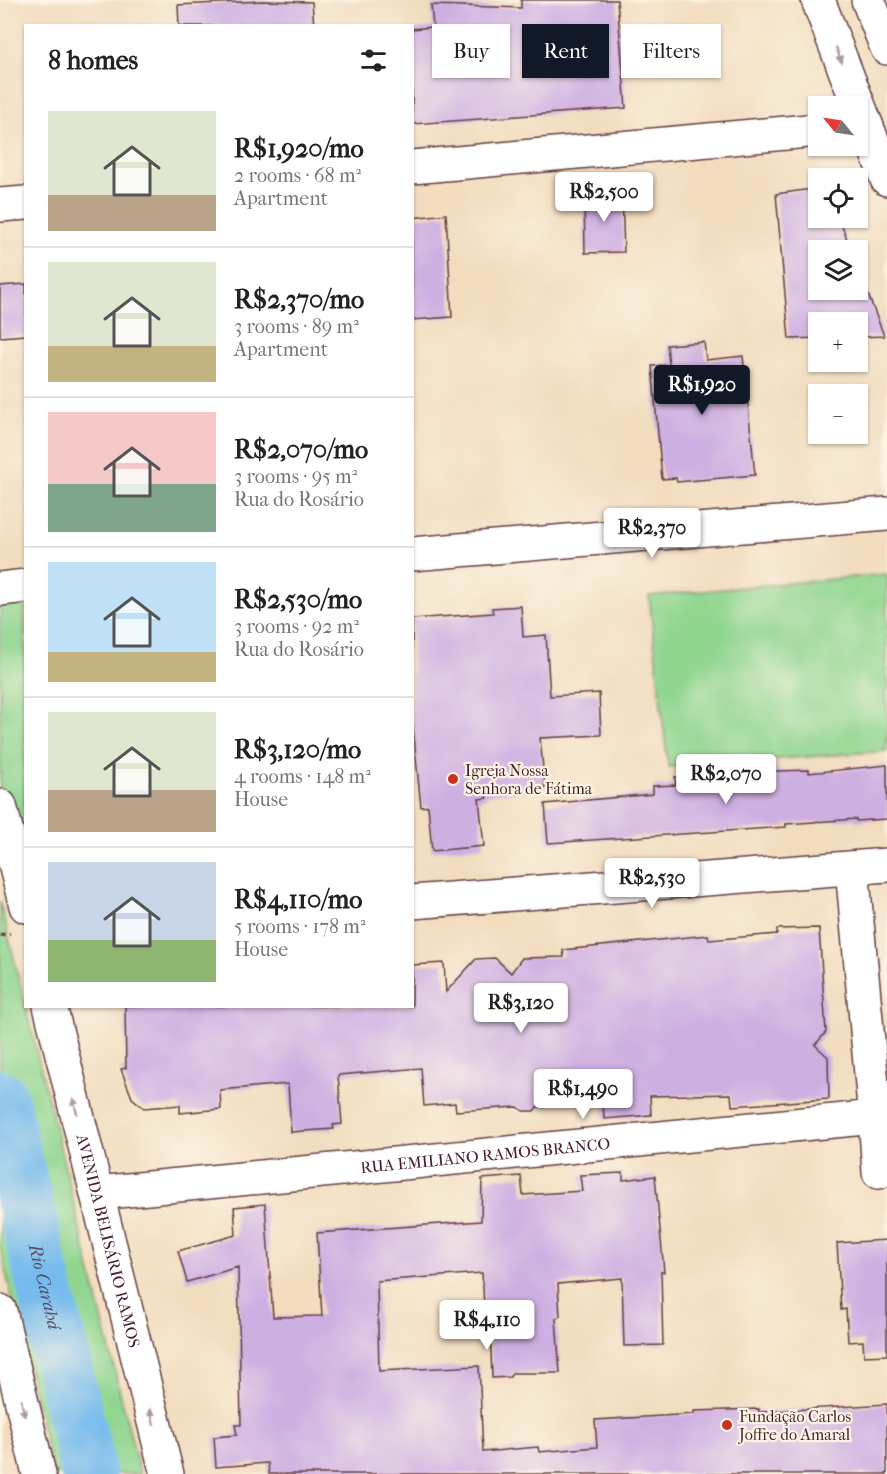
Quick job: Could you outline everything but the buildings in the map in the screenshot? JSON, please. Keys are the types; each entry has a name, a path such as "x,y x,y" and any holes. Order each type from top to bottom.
{"street":[{"path":"818,0 852,96"},
{"path":"868,0 887,48"},
{"path":"414,167 808,131"},
{"path":"868,138 887,179"},
{"path":"0,205 24,202"},
{"path":"414,554 887,514"},
{"path":"0,589 24,586"},
{"path":"0,806 24,898"},
{"path":"414,902 887,865"},
{"path":"852,868 879,1172"},
{"name":"AVENIDA BELISÁRIO RAMOS","path":"51,1008 166,1474"},
{"name":"RUA EMILIANO RAMOS BRANCO","path":"97,1193 875,1117"},
{"path":"0,1311 39,1474"}],"green space":[{"path":"887,574 887,751 668,767 649,596"},
{"path":"24,586 24,823 5,826 0,806 0,589"},
{"path":"0,902 24,1008 26,1008 140,1474 53,1474 0,1247"}],"waterway":[{"name":"Rio Carahá","path":"0,1098 89,1474"}],"place":[{"name":"Igreja Nossa Senhora de Fátima","path":"453,779"},
{"name":"Fundação Carlos Joffre do Amaral","path":"727,1425"}]}
